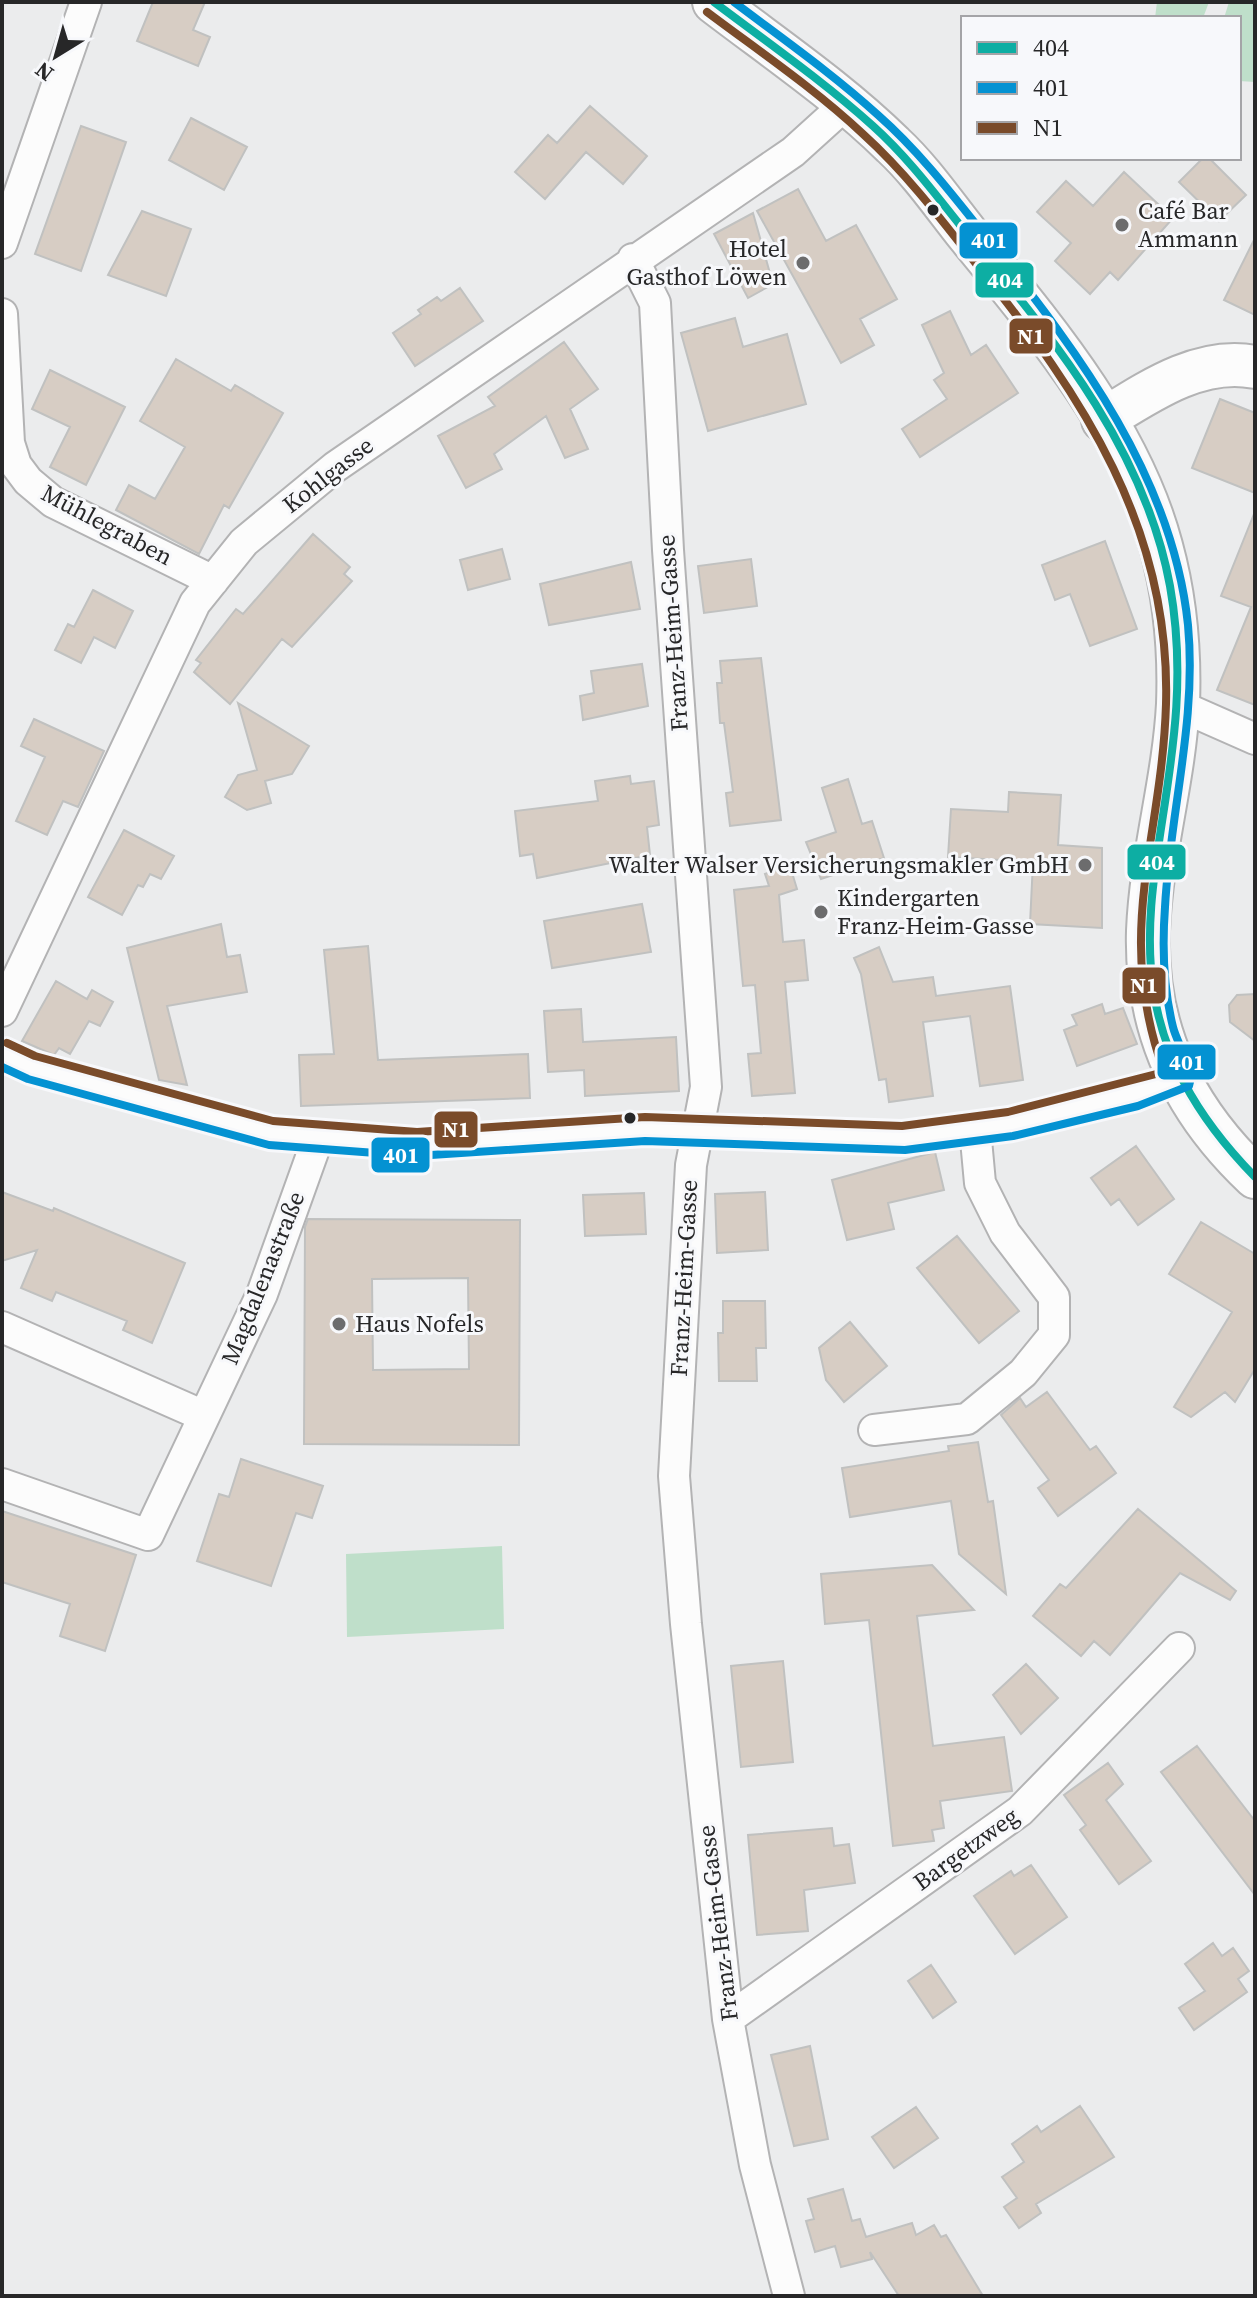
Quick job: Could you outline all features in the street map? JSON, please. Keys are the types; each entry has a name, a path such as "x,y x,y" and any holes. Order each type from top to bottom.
{"main road":[{"path":"714,2 894,145 1062,357 1131,467 1161,544 1174,616 1178,705 1148,931 1152,994 1168,1056 1193,1106 1223,1146 1255,1177"},
{"path":"1103,420 1180,376 1205,368 1255,367"}],"street":[{"path":"2,243 86,2"},
{"name":"Kohlgasse","path":"2,1011 195,603 244,542 335,467 633,259 793,152 846,104"},
{"name":"Franz-Heim-Gasse","path":"633,259 655,303 669,566 706,1087 697,1131 687,1224 674,1476 686,1624 728,2019 755,2165 789,2296"},
{"name":"Mühlegraben","path":"2,314 9,443 16,465 28,481 53,502 213,581"},
{"path":"1178,705 1255,739"},
{"path":"2,1054 31,1067 271,1133 417,1144 633,1129 903,1138 975,1129 1121,1097 1179,1079"},
{"path":"874,1430 967,1419 1023,1373 1054,1335 1054,1297 1005,1233 980,1183 975,1129"},
{"name":"Magdalenastraße","path":"2,1484 148,1535 262,1294 318,1138"},
{"path":"2,1327 204,1416"},
{"name":"Bargetzweg","path":"728,2019 1020,1811 1179,1648"}],"green space":[{"path":"1157,2 1209,2 1204,16 1155,16"},
{"path":"1229,2 1255,2 1255,82 1241,81 1241,16 1225,16"},
{"path":"502,1546 504,1629 347,1637 346,1554"}],"building":[{"path":"153,2 205,2 193,30 210,37 198,66 137,41"},
{"path":"590,106 647,156 623,184 586,152 545,199 515,172 548,135 557,143"},
{"path":"191,118 247,147 224,190 169,160"},
{"path":"81,126 126,142 81,271 35,254"},
{"path":"1201,160 1211,160 1246,195 1219,221 1179,182"},
{"path":"1124,172 1173,218 1118,280 1110,272 1090,294 1055,261 1071,243 1037,212 1066,181 1093,206"},
{"name":"Hotel Gasthof Löwen","path":"798,189 826,241 856,225 897,299 860,319 874,345 841,363 757,211"},
{"path":"142,211 191,229 166,296 108,275"},
{"path":"753,213 773,284 748,298 714,234"},
{"path":"1255,238 1255,315 1224,300"},
{"path":"460,288 483,321 415,366 393,333 421,314 418,310 437,297 441,301"},
{"path":"950,311 971,355 986,345 1018,393 920,457 902,429 947,399 934,380 944,373 922,325"},
{"path":"735,318 743,347 787,334 806,404 708,431 681,333"},
{"path":"564,342 598,389 570,409 588,449 565,458 546,416 494,454 502,469 466,488 438,436 495,406 488,397"},
{"path":"176,359 231,391 235,385 283,413 229,508 224,505 199,554 116,510 129,485 155,499 185,447 140,421"},
{"path":"50,370 125,407 86,485 50,467 70,427 32,409"},
{"path":"1220,399 1255,413 1255,493 1192,468"},
{"path":"1254,514 1255,705 1217,690 1251,607 1221,596"},
{"path":"313,534 350,567 344,574 352,581 292,647 282,639 230,704 194,672 201,663 196,660 236,609 243,614"},
{"path":"1105,541 1137,629 1090,646 1070,594 1055,600 1042,565"},
{"path":"502,549 510,579 468,590 460,560"},
{"path":"751,559 757,606 704,613 698,566"},
{"path":"631,562 640,609 549,625 540,584"},
{"path":"93,590 133,611 115,648 94,637 81,663 55,650 68,624 74,627"},
{"path":"761,658 781,820 730,826 726,793 733,792 724,723 720,723 717,683 722,683 720,661"},
{"path":"642,664 648,706 583,720 580,696 594,693 591,671"},
{"path":"238,703 309,746 292,774 265,781 271,803 247,810 225,797 238,775 257,770"},
{"path":"34,719 104,751 78,807 63,801 47,835 16,821 45,757 21,746"},
{"path":"630,776 631,784 654,781 659,825 647,827 650,855 537,878 533,854 520,856 515,811 598,801 595,781"},
{"path":"848,779 862,824 872,821 884,858 821,879 806,842 836,832 822,788"},
{"path":"1009,792 1061,795 1058,845 1102,848 1102,928 1030,924 1033,862 948,857 951,809 1008,812"},
{"path":"124,830 174,856 161,879 150,874 143,887 138,885 122,915 88,897"},
{"path":"790,866 797,889 779,895 783,942 804,940 808,980 785,982 795,1093 752,1096 748,1054 761,1053 755,985 743,986 734,890 769,886 765,874"},
{"path":"642,904 651,952 552,968 544,921"},
{"path":"221,924 227,957 240,955 247,992 167,1006 187,1085 159,1080 127,948"},
{"path":"368,946 378,1060 528,1054 530,1098 301,1106 299,1055 334,1054 324,950"},
{"path":"879,947 893,982 933,977 936,996 1010,986 1023,1080 980,1086 970,1016 923,1022 933,1096 889,1102 886,1079 879,1080 861,974 854,958"},
{"path":"56,981 87,999 92,990 113,1002 100,1026 89,1021 70,1054 59,1048 54,1055 22,1041"},
{"path":"1255,994 1255,1041 1230,1022 1229,1005 1237,995"},
{"path":"1102,1004 1105,1014 1123,1008 1137,1044 1077,1066 1064,1030 1077,1025 1072,1015"},
{"path":"581,1009 583,1042 676,1037 679,1091 585,1096 584,1070 548,1072 544,1011"},
{"path":"1136,1146 1174,1199 1138,1225 1119,1199 1111,1205 1091,1178"},
{"path":"935,1152 944,1190 888,1203 894,1229 847,1240 832,1180"},
{"path":"2,1192 53,1211 54,1208 185,1263 152,1343 123,1330 127,1321 56,1292 52,1301 21,1288 37,1250 2,1261"},
{"path":"765,1192 768,1250 717,1253 715,1194"},
{"path":"644,1193 646,1234 585,1236 583,1195"},
{"name":"Haus Nofels","path":"308,1219 520,1220 519,1445 304,1444 305,1227","holes":["468,1278 469,1369 373,1370 372,1279"]},
{"path":"1201,1222 1255,1254 1255,1369 1235,1402 1225,1392 1191,1417 1174,1407 1232,1312 1169,1274"},
{"path":"957,1236 1019,1311 979,1343 917,1268"},
{"path":"723,1301 765,1301 766,1348 756,1348 757,1381 719,1381 718,1333 723,1333"},
{"path":"850,1322 887,1366 844,1402 826,1380 819,1348"},
{"path":"1047,1392 1090,1450 1096,1446 1116,1473 1058,1516 1038,1488 1049,1480 1001,1415 1020,1398 1026,1407"},
{"path":"978,1442 988,1502 993,1501 1006,1594 959,1554 951,1501 850,1517 842,1468 949,1451 948,1446"},
{"path":"241,1459 323,1486 312,1518 296,1513 271,1586 197,1561 219,1494 229,1497"},
{"path":"1138,1509 1236,1591 1230,1600 1180,1573 1110,1655 1094,1641 1081,1656 1033,1616 1060,1584 1066,1588"},
{"path":"2,1511 136,1555 105,1651 60,1636 70,1604 2,1582"},
{"path":"932,1565 974,1610 917,1616 933,1746 1004,1737 1012,1791 940,1801 944,1828 932,1830 934,1841 893,1846 869,1620 825,1624 821,1574"},
{"path":"783,1661 793,1762 741,1767 731,1666"},
{"path":"1026,1664 1058,1698 1021,1734 993,1695"},
{"path":"1197,1746 1255,1821 1255,1895 1161,1772"},
{"path":"1108,1763 1123,1784 1106,1800 1151,1861 1119,1884 1080,1830 1086,1825 1064,1795"},
{"path":"832,1828 834,1846 849,1844 855,1883 804,1890 808,1931 757,1935 748,1835"},
{"path":"1031,1865 1067,1917 1015,1954 974,1896 1011,1871 1014,1876"},
{"path":"1213,1943 1222,1956 1233,1948 1249,1971 1238,1979 1247,1992 1194,2030 1179,2008 1205,1991 1185,1964"},
{"path":"931,1965 956,2002 933,2018 908,1981"},
{"path":"810,2046 828,2139 794,2146 771,2055"},
{"path":"1080,2106 1114,2157 1036,2204 1041,2213 1019,2228 1004,2207 1017,2198 1002,2177 1024,2162 1012,2144 1037,2126 1041,2132"},
{"path":"916,2107 938,2138 894,2168 872,2137"},
{"path":"843,2189 852,2221 860,2219 866,2237 912,2223 916,2235 934,2225 941,2237 946,2235 983,2296 899,2296 870,2252 872,2259 841,2267 835,2246 815,2252 806,2221 814,2219 808,2199"}],"transit line":[{"name":"404","path":"714,2 854,109 915,169 1068,363 1096,404 1141,491 1158,538 1170,586 1177,670 1173,748 1152,892 1150,961 1162,1030 1195,1102 1255,1177"},
{"name":"401","path":"2,1067 28,1079 269,1145 416,1156 645,1141 905,1150 1013,1136 1138,1106 1189,1086 1188,1064 1175,1034 1170,1012 1164,952 1168,872 1189,696 1188,625 1179,571 1143,469 1117,421 1057,329 923,160 861,100 734,2"},
{"name":"N1","path":"7,1043 35,1056 273,1121 417,1132 645,1117 902,1126 1008,1112 1164,1072 1149,1021 1142,974 1141,930 1144,886 1163,753 1166,704 1164,640 1153,580 1136,523 1113,468 1085,415 1052,364 1016,314 908,180 826,101 707,12"}],"place":[{"name":"Café Bar Ammann","path":"1122,225"},
{"name":"Hotel Gasthof Löwen","path":"803,263"},
{"name":"Walter Walser Versicherungsmakler GmbH","path":"1085,865"},
{"name":"Kindergarten Franz-Heim-Gasse","path":"821,912"},
{"name":"Haus Nofels","path":"339,1324"}]}
